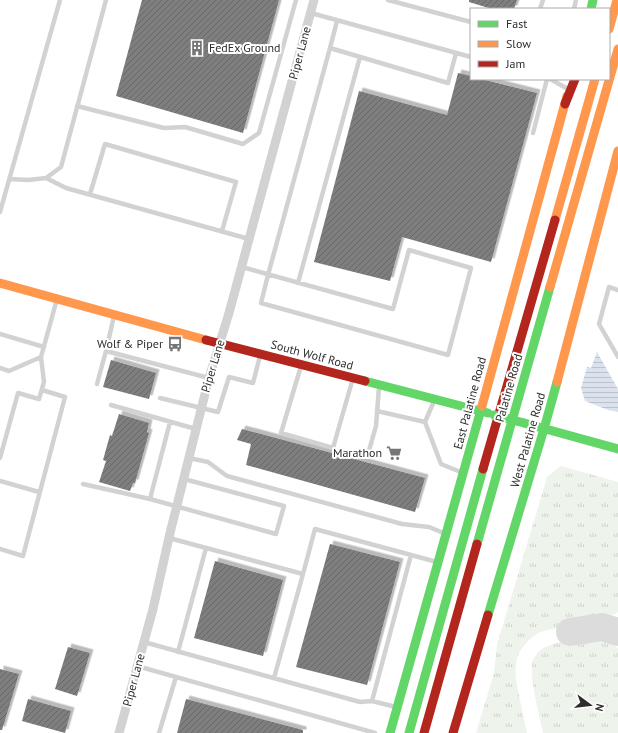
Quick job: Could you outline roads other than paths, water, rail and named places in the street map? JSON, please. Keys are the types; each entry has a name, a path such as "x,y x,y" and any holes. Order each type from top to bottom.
{"main road":[{"path":"610,25 617,0"},
{"name":"Palatine Road","path":"610,77 618,49"},
{"name":"East Palatine Road","path":"390,733 481,411 572,80"},
{"path":"565,104 575,80"},
{"name":"Palatine Road","path":"409,733 595,80"},
{"name":"Palatine Road","path":"424,733 609,80"},
{"name":"West Palatine Road","path":"453,733 544,429 618,151"},
{"name":"South Wolf Road","path":"0,283 618,449"}],"street":[{"name":"Piper Lane","path":"119,733 153,609 176,507 208,378 242,268 314,0"}],"lane":[{"path":"0,212 60,0"},
{"path":"10,179 28,180 46,178 61,167 106,0"},
{"path":"77,106 164,128 185,127 244,144 259,133 296,0"},
{"path":"388,0 470,22"},
{"path":"311,13 470,57"},
{"path":"242,268 268,274 393,309 409,250 471,268 448,355 261,303 268,274 337,20"},
{"path":"330,48 448,83 456,53"},
{"path":"298,283 360,57"},
{"path":"533,133 547,80"},
{"path":"552,80 569,89"},
{"path":"90,194 105,144 236,182 222,232"},
{"path":"46,178 66,188 249,239"},
{"path":"618,290 609,287 599,324 618,357"},
{"path":"0,458 18,394 39,399 44,382 41,357 58,299"},
{"path":"97,384 114,314"},
{"path":"0,334 44,347"},
{"path":"106,351 208,378"},
{"path":"160,398 218,412 229,376 253,383 261,354"},
{"path":"0,368 9,371 41,357"},
{"path":"302,365 281,433 333,448 353,378"},
{"path":"368,454 376,426 380,385"},
{"path":"0,549 23,556 65,397 42,390"},
{"path":"435,399 425,422 440,464 463,473"},
{"path":"111,405 196,429"},
{"path":"377,411 425,422"},
{"path":"150,499 170,422"},
{"path":"189,458 208,462 227,476 402,524 428,527 446,534"},
{"path":"84,484 150,499 276,534 284,506 183,479"},
{"path":"0,481 39,492"},
{"path":"274,678 315,528 438,562"},
{"path":"169,538 303,574"},
{"path":"178,652 206,548"},
{"path":"372,701 411,555"},
{"path":"144,642 360,702 372,701 397,708"},
{"path":"137,666 365,732 375,733"},
{"path":"159,733 176,677"}],"place":[{"name":"FedEx Ground","path":"197,48"},
{"name":"Wolf & Piper","path":"175,344"},
{"name":"Marathon","path":"394,453"}]}
